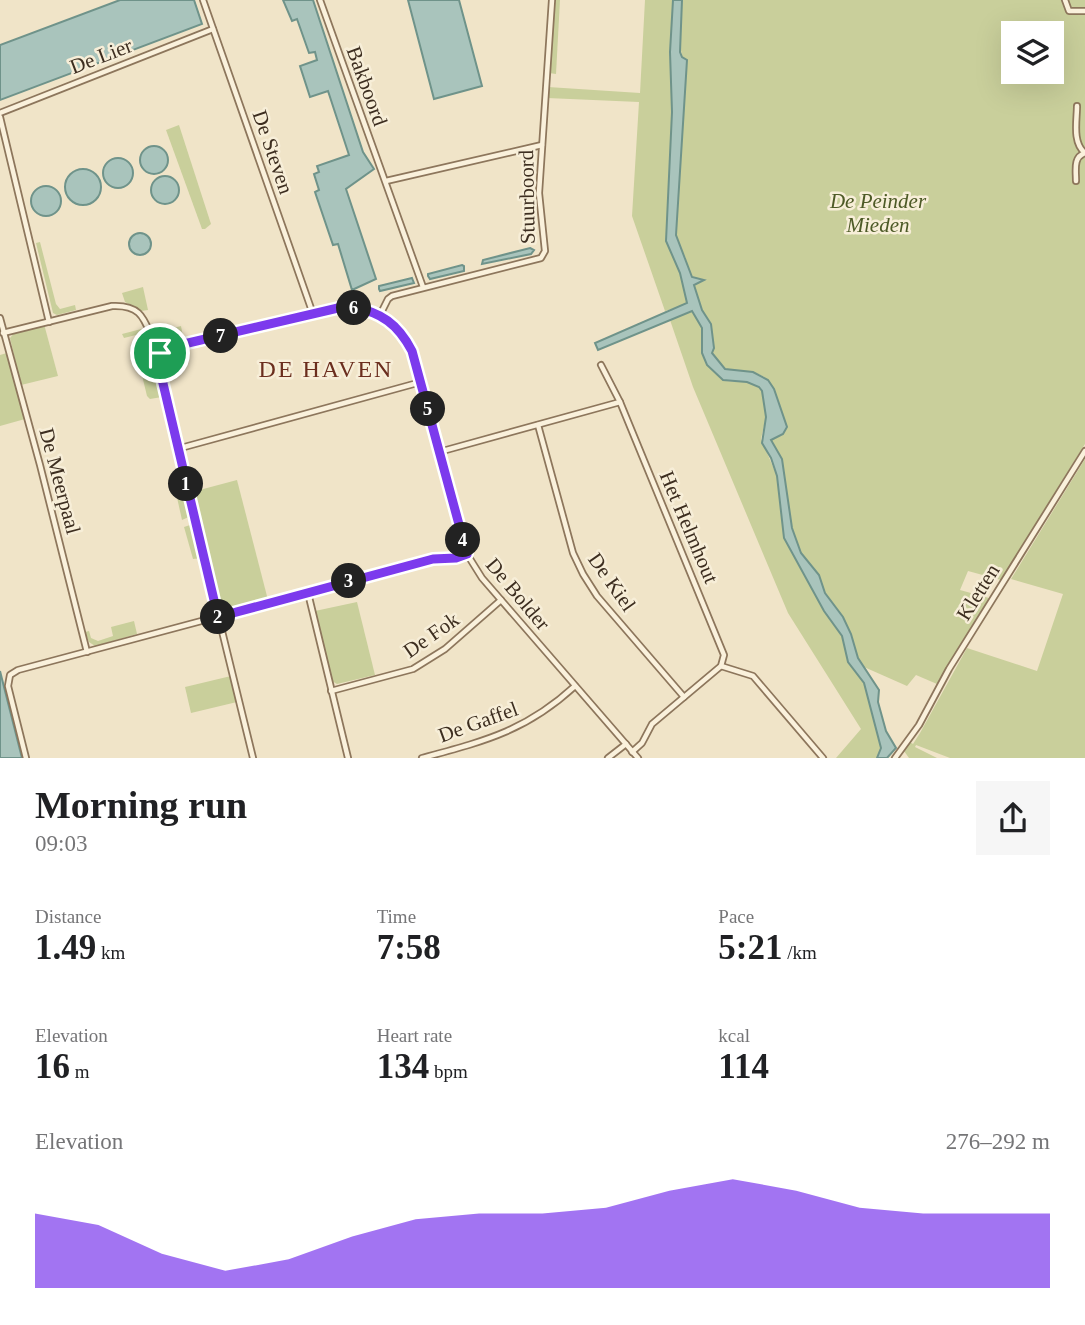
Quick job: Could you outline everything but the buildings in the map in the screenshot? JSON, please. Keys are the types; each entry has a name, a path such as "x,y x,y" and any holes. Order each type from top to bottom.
{"street":[{"name":"De Steven","path":"203,0 313,314"},
{"name":"Bakboord","path":"320,0 423,288"},
{"name":"Stuurboord","path":"380,314 392,296 541,258 545,251 539,193 552,0"},
{"path":"1065,0 1069,10 1085,11"},
{"name":"De Lier","path":"49,322 0,115 213,29"},
{"path":"1077,106 1077,143 1079,149 1085,153"},
{"path":"386,181 542,145"},
{"path":"1076,181 1076,159 1085,153"},
{"path":"3,333 121,306 135,309 146,320 152,341 160,353"},
{"path":"253,758 157,365 160,353 171,347 352,307 380,314 404,336 412,351 467,554"},
{"name":"De Meerpaal","path":"0,318 88,652"},
{"name":"Het Helmhout","path":"601,365 620,401 723,648 721,666"},
{"path":"177,449 421,382"},
{"path":"439,452 620,401"},
{"name":"De Kiel","path":"538,425 573,552 583,574 597,596 684,697"},
{"name":"Kletten","path":"895,758 919,725 949,668 1085,451"},
{"name":"De Bolder","path":"26,758 8,686 10,676 18,670 433,559 456,558 467,554 482,578 638,758"},
{"path":"308,593 348,758"},
{"name":"De Fok","path":"331,691 413,669 438,654 502,600"},
{"path":"632,752 642,743 652,724 721,666 753,676 823,758"},
{"name":"De Gaffel","path":"422,758 511,732 554,705 575,686"},
{"path":"608,758 626,744"}],"green space":[{"path":"554,0 560,0 556,74 549,73"},
{"path":"645,0 673,0 670,52 672,112 666,241 680,273 688,304 665,311 632,216 639,102 547,98 548,87 640,93"},
{"name":"De Peinder Mieden","path":"682,0 1085,0 1085,444 1001,580 968,571 960,590 989,598 937,684 916,675 907,686 864,667 860,662 843,617 825,593 818,575 801,553 792,528 782,459 771,440 782,435 784,425 771,387 762,376 725,369 712,353 685,256 678,244 674,222 682,57 679,38"},
{"path":"179,125 211,224 205,229 202,229 166,130"},
{"path":"40,242 56,304 60,309 75,305 76,310 57,315 53,313 36,243"},
{"path":"143,287 148,310 141,311 125,302 122,293"},
{"path":"692,311 702,328 702,353 707,365 725,381 747,382 762,391 766,417 761,439 777,476 784,538 824,610 842,636 848,662 864,683 881,748 877,758 836,758 861,729 788,613 693,387 670,320"},
{"path":"44,324 58,376 21,385 10,338 16,331"},
{"path":"181,326 184,341 161,345 156,341 153,333"},
{"path":"145,328 162,397 150,399 139,363 144,361 138,337 136,335 124,338 122,334"},
{"path":"7,353 25,419 0,426 0,355"},
{"path":"1085,459 1085,758 950,758 916,745 915,747 937,758 909,758 904,751 920,733 967,648 1037,671 1063,594 1011,579"},
{"path":"237,480 268,600 228,610 221,608 192,492"},
{"path":"174,484 183,484 191,516 182,520"},
{"path":"193,524 202,558 193,559 184,527"},
{"path":"357,602 375,675 337,684 332,681 315,611"},
{"path":"134,621 137,634 95,646 89,642 85,632 89,631 91,638 98,641 113,636 111,627"},
{"path":"231,676 237,702 191,713 185,687"}],"water":[{"path":"120,0 194,0 202,24 0,100 0,45"},
{"path":"283,0 313,0 363,152 374,169 346,189 376,279 352,290 338,244 333,245 315,192 319,190 314,174 319,172 317,166 349,155 328,91 310,97 300,66 317,60 315,52 309,53 297,19 292,21"},
{"path":"408,0 459,0 482,86 434,99"},
{"path":"673,0 682,0 680,52 687,60 676,235 692,277 704,280 694,285 702,310 711,324 714,348 712,353 725,369 753,372 768,380 774,389 787,427 783,434 771,440 782,459 792,528 801,553 819,575 825,593 843,617 858,658 879,690 878,702 886,731 896,748 887,758 877,758 881,748 864,683 848,662 842,636 824,611 784,538 777,476 762,443 766,417 762,391 747,382 723,380 707,365 702,353 702,328 692,311 598,350 595,343 687,303 680,273 666,241 672,112 670,52"},
{"path":"154,146 164,150 168,160 164,170 154,174 144,170 140,160 144,150"},
{"path":"118,158 129,162 133,173 129,184 118,188 107,184 103,173 107,162"},
{"path":"83,169 96,174 101,187 96,200 83,205 70,200 65,187 70,174"},
{"path":"165,176 175,180 179,190 175,200 165,204 155,200 151,190 155,180"},
{"path":"46,186 57,190 61,201 57,212 46,216 35,212 31,201 35,190"},
{"path":"140,233 148,236 151,244 148,252 140,255 132,252 129,244 132,236"},
{"path":"530,248 534,250 531,254 482,264 483,260"},
{"path":"462,265 464,271 430,279 428,276 428,274"},
{"path":"412,278 414,283 380,291 379,289 379,286"},
{"path":"0,671 2,679 22,758 0,758"}],"district":[{"name":"DE HAVEN","path":"326,369"}],"route":[{"path":"352,307 380,314 404,336 412,351 467,554 456,558 433,559 218,617 157,365 160,353 171,347 338,308 352,307"}]}
